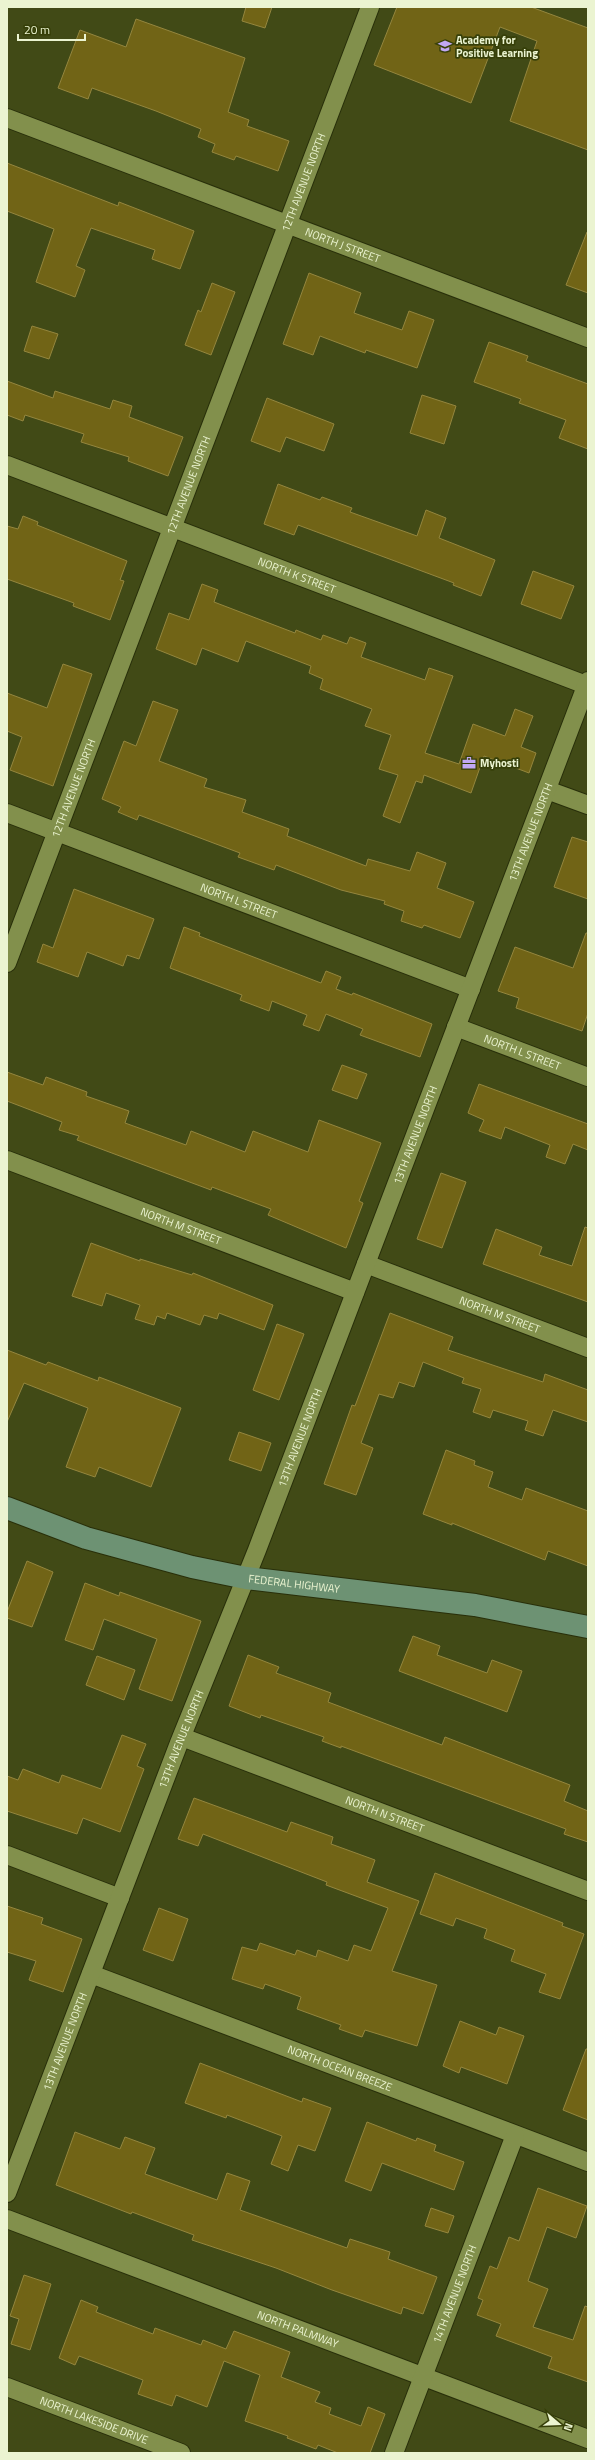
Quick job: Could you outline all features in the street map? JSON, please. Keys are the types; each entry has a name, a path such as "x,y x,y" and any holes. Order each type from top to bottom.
{"main road":[{"name":"FEDERAL HIGHWAY","path":"7,1508 86,1538 138,1554 246,1578 475,1605 588,1627"}],"street":[{"name":"12TH AVENUE NORTH","path":"7,963 370,7"},
{"name":"NORTH J STREET","path":"7,118 588,338"},
{"name":"NORTH K STREET","path":"7,465 587,683"},
{"name":"13TH AVENUE NORTH","path":"7,2193 182,1737 246,1578 587,683"},
{"path":"547,790 588,805"},
{"name":"NORTH L STREET","path":"7,813 471,989"},
{"name":"NORTH L STREET","path":"456,1027 588,1077"},
{"name":"NORTH M STREET","path":"7,1160 355,1292"},
{"name":"NORTH M STREET","path":"366,1264 588,1348"},
{"name":"NORTH N STREET","path":"182,1737 588,1891"},
{"path":"7,1855 120,1898"},
{"name":"NORTH OCEAN BREEZE","path":"91,1974 588,2162"},
{"name":"14TH AVENUE NORTH","path":"394,2453 515,2135"},
{"name":"NORTH PALMWAY","path":"7,2219 588,2439"},
{"name":"NORTH LAKESIDE DRIVE","path":"7,2387 181,2453"}],"building":[{"path":"246,7 272,7 265,28 242,21"},
{"path":"397,7 531,7 588,28 588,150 510,121 537,41 500,27 471,103 374,65"},
{"path":"136,19 245,58 228,112 249,120 247,126 289,141 278,171 236,156 234,160 212,152 215,144 198,137 201,129 156,111 92,88 88,99 58,88 80,30 126,47"},
{"path":"7,163 118,206 119,202 194,231 180,269 152,259 155,250 91,228 76,266 85,270 75,297 36,282 54,229 7,211"},
{"path":"588,232 588,293 566,285"},
{"path":"309,273 361,293 354,313 402,330 409,311 434,320 417,368 366,350 365,353 320,336 313,355 283,344"},
{"path":"212,283 235,292 211,355 185,345 198,310 201,312"},
{"path":"32,326 58,334 49,359 24,351"},
{"path":"489,342 528,356 526,361 588,384 588,449 559,438 566,420 519,403 521,399 474,382"},
{"path":"7,381 53,398 55,391 110,409 113,400 132,406 129,417 183,437 168,476 128,461 129,457 81,442 84,434 25,415 23,421 7,415"},
{"path":"422,395 456,406 444,444 410,433"},
{"path":"267,398 334,424 324,451 286,437 280,452 251,441"},
{"path":"278,484 320,500 322,497 352,508 350,512 417,536 426,510 446,518 439,538 495,560 481,596 453,585 454,583 298,525 294,535 264,524"},
{"path":"23,516 38,522 37,525 127,561 120,580 124,581 110,620 73,606 74,603 7,579 7,526 18,529"},
{"path":"533,571 574,586 561,619 521,604"},
{"path":"202,584 218,590 214,602 295,633 296,630 321,640 323,635 347,644 350,637 366,643 361,657 425,680 429,668 453,676 425,753 459,764 473,724 505,736 515,709 533,716 521,747 536,753 529,773 484,756 471,793 424,775 422,783 416,781 400,823 383,816 398,775 379,769 391,735 365,726 372,709 320,689 323,679 309,673 311,666 246,641 238,662 202,648 196,665 156,649 169,613 189,620"},
{"path":"63,664 92,674 53,786 10,770 22,737 7,731 7,693 47,708"},
{"path":"153,701 178,710 159,761 207,779 204,787 246,800 242,812 289,829 287,836 366,866 368,859 410,871 417,852 446,863 437,888 474,902 460,938 424,925 422,928 401,921 404,911 384,904 385,901 341,890 276,865 274,870 238,857 240,853 139,815 137,820 118,812 121,807 102,799 124,741 136,746"},
{"path":"572,837 588,842 588,899 554,887"},
{"path":"74,889 154,919 139,959 127,955 123,966 87,952 78,977 37,962 43,944 53,948"},
{"path":"184,927 200,933 199,936 321,983 326,971 341,977 336,989 352,995 353,993 432,1024 420,1057 360,1035 363,1029 326,1014 319,1031 303,1025 307,1015 272,1001 269,1011 240,1000 242,995 170,968"},
{"path":"586,933 588,933 588,1013 582,1031 516,1008 519,998 498,991 515,947 573,968"},
{"path":"342,1065 367,1074 357,1099 332,1090"},
{"path":"7,1072 43,1085 46,1077 87,1092 86,1096 129,1111 125,1123 186,1145 191,1131 245,1152 253,1131 308,1152 319,1120 381,1143 359,1201 363,1203 346,1248 268,1215 271,1209 212,1187 211,1190 77,1140 79,1136 59,1130 62,1122 7,1101"},
{"path":"479,1084 588,1124 588,1150 573,1144 565,1164 546,1157 550,1145 505,1127 501,1139 479,1131 484,1120 468,1113"},
{"path":"441,1173 466,1182 442,1248 417,1239"},
{"path":"585,1227 588,1228 588,1302 483,1264 496,1229 542,1247 539,1255 572,1266"},
{"path":"91,1243 140,1261 140,1259 192,1275 193,1273 273,1305 264,1330 219,1313 217,1319 204,1315 200,1325 167,1313 165,1319 157,1316 154,1325 135,1319 140,1305 106,1293 102,1306 72,1296"},
{"path":"390,1313 453,1337 448,1350 543,1382 545,1374 588,1390 588,1422 553,1410 543,1436 525,1430 528,1421 493,1410 490,1418 473,1412 481,1389 462,1383 464,1378 423,1362 414,1387 399,1382 393,1398 379,1394 361,1443 373,1448 356,1495 324,1484 352,1405 355,1406"},
{"path":"277,1324 304,1334 279,1400 253,1390"},
{"path":"7,1350 46,1365 48,1362 98,1381 99,1377 181,1408 151,1487 99,1467 95,1477 66,1467 88,1408 24,1383 7,1422"},
{"path":"239,1432 271,1443 261,1471 229,1460"},
{"path":"446,1450 475,1461 474,1465 493,1472 488,1487 522,1500 526,1488 588,1511 588,1566 548,1551 545,1560 452,1523 452,1525 423,1514"},
{"path":"27,1561 53,1572 32,1627 7,1618 7,1612"},
{"path":"85,1583 119,1596 120,1592 201,1621 172,1701 139,1689 157,1639 104,1619 93,1650 65,1640"},
{"path":"413,1636 440,1646 437,1655 487,1673 492,1660 522,1671 507,1712 399,1671"},
{"path":"248,1655 279,1667 276,1673 331,1693 328,1702 442,1745 445,1737 570,1785 564,1801 588,1811 588,1842 564,1834 566,1829 341,1746 341,1748 322,1741 324,1737 261,1715 260,1718 229,1706"},
{"path":"97,1656 135,1670 124,1700 86,1685"},
{"path":"122,1735 146,1744 137,1766 144,1769 120,1832 83,1818 77,1834 7,1811 7,1776 18,1780 23,1769 59,1783 62,1775 101,1789"},
{"path":"194,1798 287,1832 291,1822 333,1837 331,1844 375,1860 367,1882 419,1901 392,1971 437,1985 417,2046 365,2030 362,2037 339,2029 341,2025 297,2009 301,1997 265,1984 263,1989 232,1979 242,1947 257,1951 260,1943 295,1955 297,1950 316,1957 318,1950 348,1961 354,1945 371,1951 388,1908 326,1885 327,1882 203,1834 198,1846 178,1839"},
{"path":"435,1873 563,1923 562,1926 584,1934 560,1999 539,1992 546,1974 511,1961 515,1950 484,1938 487,1929 456,1918 453,1926 420,1914"},
{"path":"7,1906 43,1918 41,1924 82,1939 63,1992 29,1980 36,1961 7,1952"},
{"path":"159,1908 188,1919 173,1961 143,1950"},
{"path":"460,2021 496,2035 499,2027 524,2036 507,2084 461,2067 459,2073 443,2066"},
{"path":"586,2049 588,2049 588,2120 563,2110"},
{"path":"200,2063 302,2102 303,2098 331,2108 315,2151 298,2145 288,2171 271,2164 282,2136 227,2115 226,2118 185,2103"},
{"path":"367,2122 416,2141 417,2138 436,2145 434,2151 464,2162 454,2190 382,2163 371,2191 345,2181"},
{"path":"75,2132 120,2149 125,2137 155,2148 145,2174 217,2200 227,2173 250,2181 240,2210 347,2248 350,2239 390,2252 388,2259 437,2277 423,2314 403,2307 401,2314 332,2290 276,2268 192,2240 194,2235 132,2212 131,2214 56,2185"},
{"path":"538,2188 587,2206 576,2238 547,2227 528,2281 548,2289 533,2327 573,2340 585,2306 588,2307 588,2382 548,2368 552,2357 496,2336 501,2324 477,2315 483,2300 478,2298 490,2266 497,2269 509,2237 519,2241"},
{"path":"431,2208 454,2216 448,2233 425,2226"},
{"path":"24,2275 51,2284 30,2350 11,2344 19,2319 10,2316"},
{"path":"81,2300 98,2307 96,2312 153,2334 155,2328 201,2345 203,2340 226,2349 234,2331 290,2352 281,2377 320,2392 315,2402 331,2408 329,2414 361,2426 368,2407 385,2414 370,2453 338,2453 318,2445 316,2449 287,2438 288,2436 245,2421 260,2375 224,2361 207,2407 176,2395 172,2406 138,2394 143,2380 79,2356 75,2365 59,2358"}],"place":[{"name":"Academy for Positive Learning","path":"445,46"},
{"name":"Myhosti","path":"469,763"}]}
